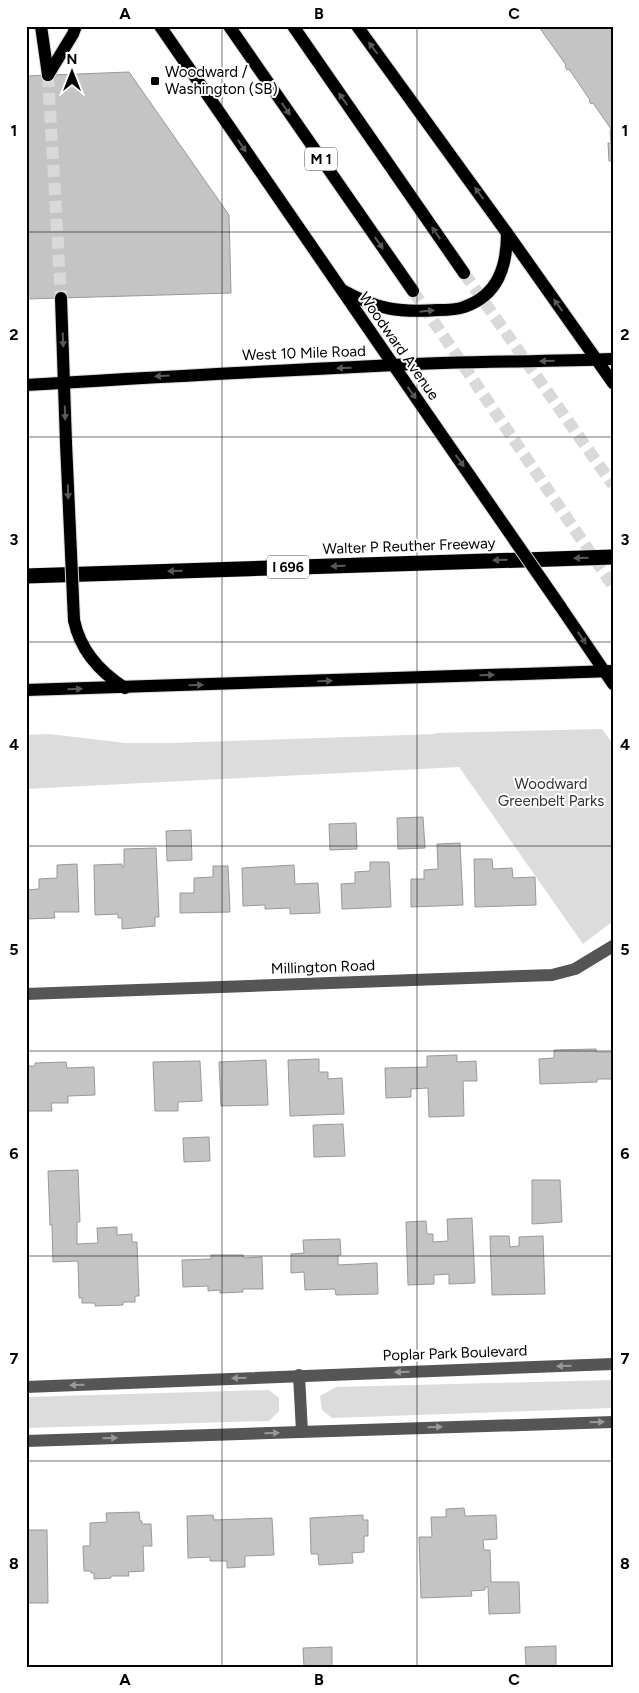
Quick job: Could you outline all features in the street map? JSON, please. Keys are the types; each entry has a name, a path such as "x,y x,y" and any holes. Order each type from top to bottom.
{"highway":[{"name":"Walter P Reuther Freeway","path":"26,576 613,557"}],"main road":[{"path":"41,26 48,75 76,26"},
{"name":"Woodward Avenue","path":"160,26 560,606 608,671 613,684"},
{"name":"M 1","path":"228,26 413,291"},
{"path":"293,26 464,272"},
{"path":"357,26 613,383"},
{"path":"340,289 367,304 400,311 417,312 464,308 485,295 498,278 506,257 507,233"},
{"path":"61,298 74,620 80,639 99,668 107,677 125,688"},
{"name":"West 10 Mile Road","path":"26,385 393,365 613,359"},
{"path":"26,690 608,671"}],"street":[{"name":"Millington Road","path":"26,994 552,975 575,969 613,946"},
{"name":"Poplar Park Boulevard","path":"26,1387 613,1364"},
{"path":"299,1375 302,1432"},
{"path":"26,1441 613,1422"}],"green space":[{"name":"Woodward Greenbelt Parks","path":"602,729 613,744 613,921 583,944 459,767 26,789 26,735 49,734 126,743 171,743"},
{"path":"613,1380 613,1408 332,1418 322,1410 320,1396 336,1387"},
{"path":"269,1390 279,1398 279,1411 269,1421 26,1428 26,1397"}],"building":[{"path":"537,26 613,26 613,177 612,161 609,161 608,143 611,143 611,129 593,103 591,104 569,69 567,70 566,65"},
{"path":"129,72 229,215 231,293 26,299 26,76"},
{"path":"423,817 425,848 398,849 397,818"},
{"path":"356,823 357,849 330,850 329,824"},
{"path":"191,830 192,860 167,861 166,831"},
{"path":"460,843 463,905 411,907 411,879 424,879 424,870 438,869 437,844"},
{"path":"156,848 159,917 155,917 155,926 122,929 122,918 118,918 118,914 95,915 94,865 122,864 122,867 124,867 124,849"},
{"path":"474,859 492,859 493,869 512,868 513,878 535,877 536,905 475,907"},
{"path":"370,862 389,862 391,907 342,909 341,884 355,883 355,872 370,871"},
{"path":"77,864 79,912 54,912 55,918 26,919 26,890 39,889 39,879 57,878 57,865"},
{"path":"294,865 295,884 318,883 320,913 290,914 290,908 265,909 265,905 243,906 242,868"},
{"path":"213,866 228,866 230,912 180,913 180,893 194,893 194,878 213,877"},
{"path":"596,1049 596,1052 613,1052 613,1079 597,1079 597,1082 540,1084 539,1059 554,1058 554,1050"},
{"path":"457,1055 457,1062 476,1061 477,1081 463,1081 464,1116 429,1117 428,1088 411,1089 411,1097 386,1098 385,1068 427,1067 427,1056"},
{"path":"319,1059 319,1072 328,1072 328,1079 342,1078 344,1114 290,1116 288,1060"},
{"path":"266,1060 268,1105 221,1106 219,1062"},
{"path":"200,1061 202,1101 178,1102 178,1111 155,1111 153,1062"},
{"path":"66,1062 67,1068 94,1067 95,1095 68,1096 68,1103 51,1103 52,1111 27,1111 26,1066 35,1066 35,1063"},
{"path":"343,1124 345,1156 314,1157 313,1125"},
{"path":"209,1137 210,1161 184,1162 183,1138"},
{"path":"78,1170 80,1222 77,1222 77,1244 98,1243 97,1228 117,1227 117,1235 132,1234 132,1242 137,1242 139,1296 135,1296 135,1302 123,1302 123,1305 95,1306 95,1303 82,1303 82,1298 79,1298 78,1261 53,1262 48,1171"},
{"path":"532,1180 560,1180 562,1222 532,1224"},
{"path":"472,1218 475,1283 449,1284 449,1274 434,1275 434,1284 408,1285 406,1222 426,1221 427,1234 433,1234 433,1242 448,1241 447,1219"},
{"path":"490,1236 509,1236 510,1247 519,1246 519,1237 543,1236 545,1294 492,1295"},
{"path":"340,1239 341,1255 338,1255 338,1265 377,1263 378,1294 336,1295 335,1289 305,1290 304,1272 291,1273 291,1254 304,1253 303,1240"},
{"path":"211,1255 243,1255 244,1258 262,1257 263,1289 243,1289 243,1292 220,1293 220,1290 208,1291 208,1286 183,1287 182,1260 211,1259"},
{"path":"464,1508 465,1516 496,1515 497,1539 483,1540 484,1550 490,1550 491,1582 519,1582 520,1613 489,1614 488,1587 485,1587 485,1590 471,1591 472,1596 421,1598 419,1537 432,1537 431,1517 446,1517 446,1509"},
{"path":"139,1512 142,1524 151,1524 152,1546 143,1546 144,1571 128,1572 129,1576 111,1576 111,1578 94,1579 94,1573 84,1571 83,1546 90,1546 90,1523 107,1522 106,1513"},
{"path":"213,1515 214,1520 272,1518 274,1555 245,1556 245,1567 227,1568 227,1561 210,1561 210,1557 188,1558 187,1516"},
{"path":"363,1515 363,1520 368,1520 368,1536 364,1536 364,1552 352,1553 353,1563 319,1565 318,1554 311,1554 310,1518"},
{"path":"26,1530 47,1530 48,1603 26,1603"},
{"path":"556,1646 556,1667 526,1667 525,1647"},
{"path":"332,1647 332,1667 304,1667 303,1648"}],"tunnel":[{"path":"48,75 61,298"},
{"path":"464,273 613,485"},
{"path":"413,291 613,586"}],"place":[{"name":"Woodward / Washington (SB)","path":"155,81"}]}
